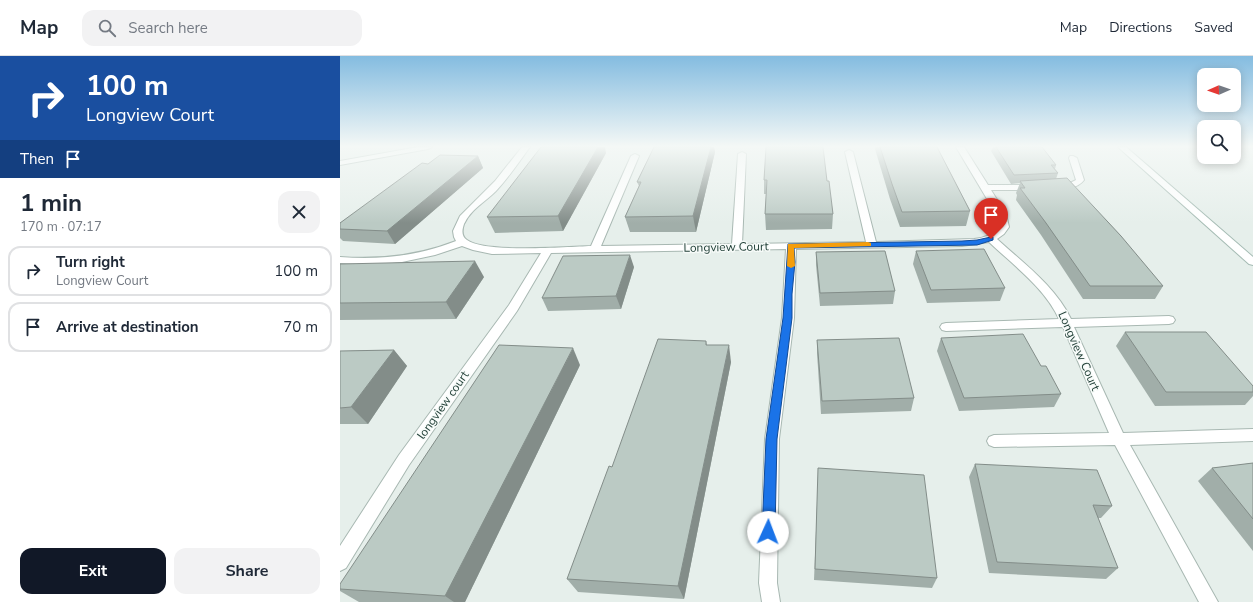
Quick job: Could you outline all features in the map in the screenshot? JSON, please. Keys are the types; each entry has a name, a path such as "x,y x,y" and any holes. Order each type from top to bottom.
{"street":[{"path":"340,260 378,262 400,260 424,255 462,242 457,232 460,224 494,188 506,172"},
{"path":"595,249 629,172"},
{"name":"longview court","path":"737,247 741,172"},
{"path":"854,172 872,244"},
{"path":"975,172 1001,214 1004,226 1000,233 991,239"},
{"path":"984,188 1049,187 1071,185 1078,183 1080,180 1078,172"},
{"path":"1151,172 1253,262"},
{"name":"Longview Court","path":"462,242 482,250 548,250 962,243 991,239 1043,287 1059,306 1119,439 1209,602"},
{"path":"771,602 768,583 772,439 788,318 791,246"},
{"name":"longview court","path":"340,562 404,460 513,308 548,250"},
{"path":"946,327 1066,322 1169,320"},
{"path":"994,441 1253,435"}],"building":[{"path":"409,172 458,172 387,231 340,229 340,223"},
{"path":"521,172 583,172 558,216 487,217"},
{"path":"642,172 704,172 693,216 625,217 641,182 637,182"},
{"path":"764,172 826,172 827,181 829,181 833,214 765,214 767,180 764,180"},
{"path":"888,172 950,172 970,211 902,212"},
{"path":"1012,172 1058,173 1014,175"},
{"path":"1067,178 1121,236 1163,286 1090,286 1020,188 1025,188 1020,181"},
{"path":"984,249 1005,288 931,290 916,251"},
{"path":"885,251 895,291 820,293 816,252"},
{"path":"630,255 616,296 542,298 563,256"},
{"path":"475,261 446,302 340,303 340,264"},
{"path":"1125,332 1206,332 1253,386 1253,392 1166,392"},
{"path":"1023,334 1041,366 1046,366 1061,394 964,398 941,338"},
{"path":"899,338 914,398 822,401 817,340"},
{"path":"658,339 706,341 706,345 729,345 678,586 567,579 609,466 612,467"},
{"path":"499,345 573,348 445,596 340,589 340,584"},
{"path":"394,350 351,407 340,408 340,351"},
{"path":"1253,463 1253,519 1212,468"},
{"path":"975,464 1097,470 1112,506 1093,505 1118,568 997,562"},
{"path":"818,468 924,475 937,578 815,569"}],"slow traffic":[{"path":"791,266 791,246 868,245"}],"route":[{"path":"768,532 772,439 777,390 788,318 791,246 962,243 991,239"}]}
